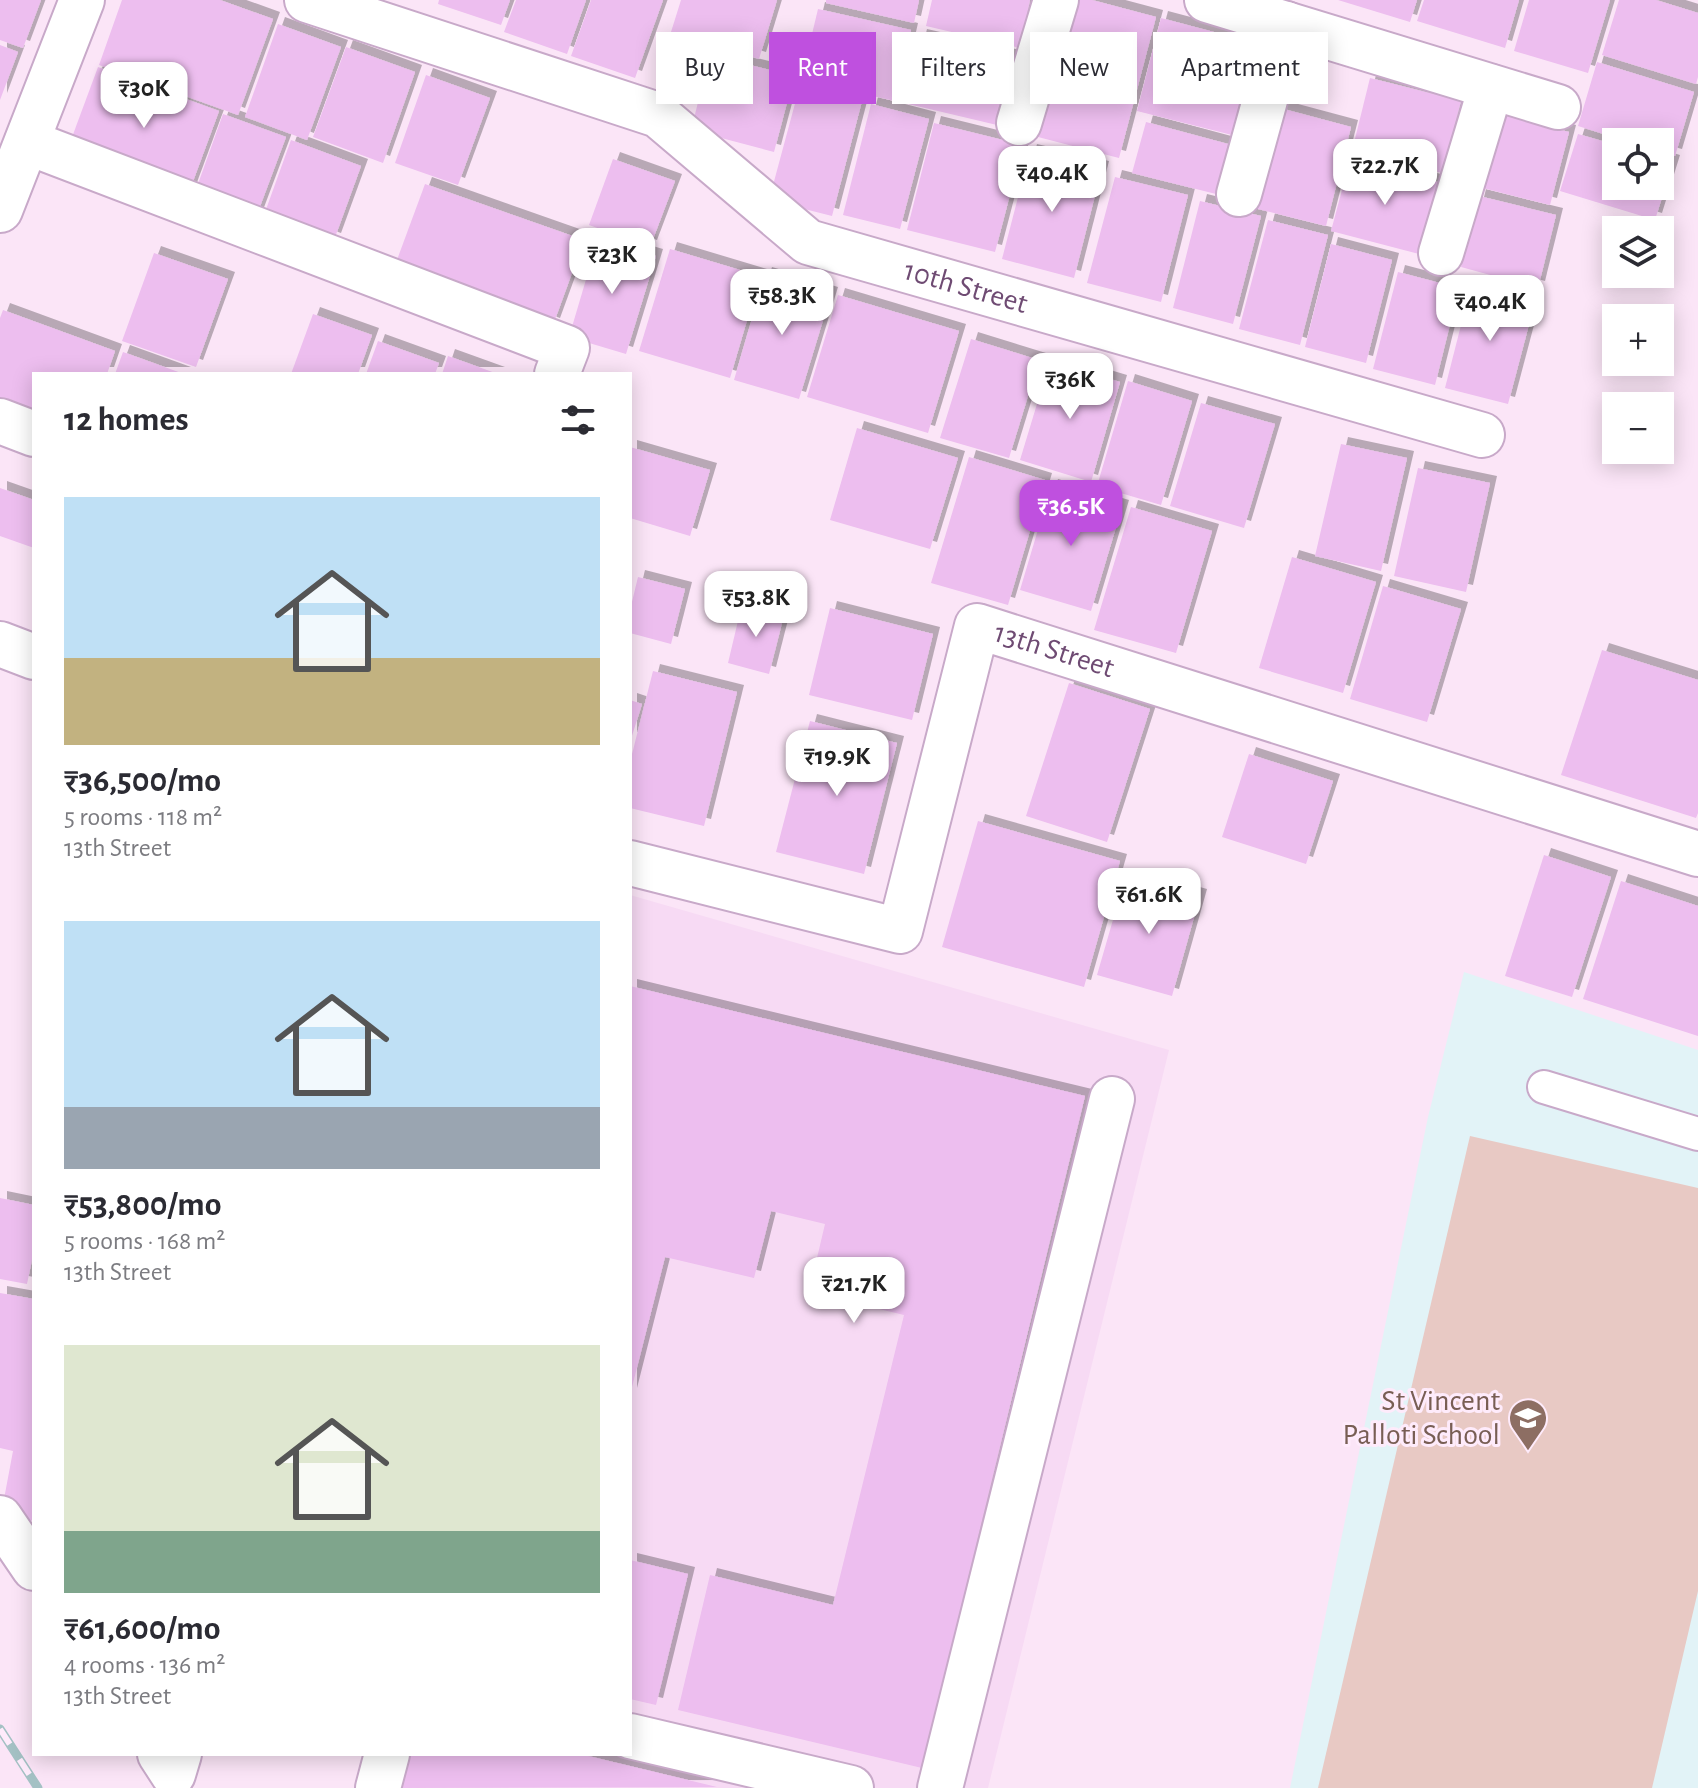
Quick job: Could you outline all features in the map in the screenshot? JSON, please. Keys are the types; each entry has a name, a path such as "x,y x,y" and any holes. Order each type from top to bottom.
{"street":[{"path":"0,210 82,0"},
{"name":"10th Street","path":"307,0 658,115 808,242 1482,435"},
{"path":"1019,123 1056,0"},
{"path":"1207,0 1558,107"},
{"path":"1239,194 1286,24"},
{"path":"1441,253 1491,87"},
{"path":"27,142 567,348 558,372"},
{"path":"0,421 32,433"},
{"name":"13th Street","path":"632,864 900,931 977,626 1698,854"},
{"path":"0,644 32,656"},
{"path":"940,1788 1112,1099"},
{"path":"0,1518 32,1565"},
{"path":"632,1736 851,1788"},
{"path":"161,1756 173,1774 178,1756"},
{"path":"378,1788 386,1756"}],"lane":[{"path":"1544,1087 1698,1134"}],"shaded area":[{"path":"632,896 1169,1050 988,1788 385,1788 393,1756 632,1756"},
{"name":"St Vincent Palloti School","path":"1464,972 1698,1050 1698,1788 1290,1788 1428,1117"},
{"name":"St Vincent Palloti School","path":"1470,1136 1698,1188 1698,1591 1652,1788 1318,1788"}],"building":[{"path":"0,0 41,0 23,48 0,40"},
{"path":"122,0 220,0 273,19 238,115 99,65"},
{"path":"439,0 510,0 501,25 438,4"},
{"path":"516,0 586,0 567,54 504,32"},
{"path":"591,0 663,0 635,78 571,56"},
{"path":"681,0 777,0 759,59 753,57 753,32 671,32"},
{"path":"826,0 919,0 914,23 826,3"},
{"path":"932,0 1030,0 1020,48 1014,47 1014,32 952,32 926,26"},
{"path":"1072,0 1092,0 1156,17 1137,89 1137,32 1064,32"},
{"path":"1338,0 1417,0 1410,22"},
{"path":"1424,0 1519,0 1505,48 1417,21"},
{"path":"1529,0 1610,0 1588,73 1514,51"},
{"path":"1619,0 1656,0 1698,13 1696,84 1602,55"},
{"path":"818,9 911,30 892,32 892,100 876,97 876,32 812,32"},
{"path":"1161,18 1214,32 1157,32"},
{"path":"278,24 341,47 307,140 245,117"},
{"path":"0,45 18,52 0,100"},
{"path":"346,47 415,72 383,163 313,137"},
{"path":"1153,49 1153,104 1244,104 1236,136 1137,111"},
{"path":"1597,62 1694,92 1675,156 1674,128 1602,128 1602,134 1578,126"},
{"path":"753,66 769,70 769,104 787,104 774,152 691,130 698,104 753,104"},
{"path":"98,67 219,111 189,192 68,148"},
{"path":"426,75 490,98 458,185 395,163"},
{"path":"1370,78 1461,101 1442,173 1352,151"},
{"path":"795,104 861,104 832,216 769,200"},
{"path":"871,104 929,119 900,229 843,215"},
{"path":"908,104 1002,104 997,125"},
{"path":"1046,104 1133,104 1119,158 1038,137"},
{"path":"1280,108 1351,127 1326,226 1254,208"},
{"path":"1494,113 1569,132 1550,205 1475,186"},
{"path":"223,114 286,137 256,217 194,195"},
{"path":"1146,122 1228,144 1216,194 1132,173"},
{"path":"934,123 1023,145 995,252 907,230"},
{"path":"1578,134 1602,141 1602,200 1661,200 1656,216 1642,216 1560,191"},
{"path":"291,140 361,166 334,240 264,215"},
{"path":"1030,151 1102,168 1074,278 1002,259"},
{"path":"613,159 675,181 650,247 589,225"},
{"path":"1350,160 1438,182 1419,254 1331,231"},
{"path":"1115,177 1188,195 1161,302 1087,283"},
{"path":"425,184 584,240 553,325 394,268"},
{"path":"1479,196 1556,215 1538,288 1461,267"},
{"path":"1200,201 1261,216 1233,324 1173,308"},
{"path":"1268,220 1328,235 1300,345 1239,329"},
{"path":"598,239 656,256 626,354 569,337"},
{"path":"1331,244 1392,260 1366,363 1305,347"},
{"path":"670,249 760,276 730,378 639,351"},
{"path":"154,253 228,279 196,367 122,341"},
{"path":"1398,272 1459,288 1435,385 1373,369"},
{"path":"765,274 831,294 799,399 734,380"},
{"path":"1472,282 1536,298 1508,404 1445,388"},
{"path":"838,295 959,331 928,433 807,397"},
{"path":"3,310 115,351 108,372 32,372 32,417 0,406 0,318"},
{"path":"313,314 372,335 359,372 292,372"},
{"path":"971,339 1039,360 1009,458 940,438"},
{"path":"378,341 439,363 436,372 367,372"},
{"path":"123,352 178,372 116,372"},
{"path":"448,356 492,372 443,372"},
{"path":"1050,361 1120,382 1091,482 1020,460"},
{"path":"1128,381 1192,401 1161,505 1097,486"},
{"path":"1201,403 1275,424 1244,528 1170,506"},
{"path":"857,428 958,458 930,549 830,520"},
{"path":"1341,444 1407,458 1381,571 1315,556"},
{"path":"632,448 710,470 690,536 632,519"},
{"path":"969,457 1045,480 1008,605 931,583"},
{"path":"1418,468 1490,483 1466,592 1394,576"},
{"path":"1051,486 1122,507 1091,611 1020,590"},
{"path":"0,488 32,499 32,547 0,536"},
{"path":"1131,507 1212,531 1176,653 1094,630"},
{"path":"1292,557 1376,582 1343,693 1259,668"},
{"path":"638,577 685,589 671,644 632,634 632,602"},
{"path":"1383,586 1461,609 1427,722 1350,699"},
{"path":"742,604 784,615 769,674 728,663"},
{"path":"830,608 933,634 912,720 809,695"},
{"path":"1602,650 1698,680 1696,818 1561,775"},
{"path":"653,671 737,692 704,826 632,808 632,754"},
{"path":"1069,683 1150,709 1107,842 1026,816"},
{"path":"632,701 642,704 632,736"},
{"path":"810,721 897,743 864,874 776,852"},
{"path":"1249,754 1333,781 1306,864 1222,837"},
{"path":"978,821 1120,861 1084,987 942,947"},
{"path":"1544,855 1611,877 1572,997 1505,976"},
{"path":"1126,875 1200,896 1172,996 1097,975"},
{"path":"1621,881 1698,906 1698,1036 1583,999"},
{"path":"632,986 1085,1096 922,1768 678,1710 710,1575 833,1605 904,1315 809,1292 825,1224 771,1211 754,1278 665,1257 632,1387"},
{"path":"0,1198 32,1205 32,1260 27,1284 0,1279"},
{"path":"0,1293 32,1299 32,1521 1,1515 13,1451 0,1448"},
{"path":"632,1560 688,1574 656,1705 632,1699"},
{"path":"406,1756 588,1756 717,1787 398,1788"}],"railway":[{"path":"0,1729 38,1788"}],"place":[{"name":"St Vincent Palloti School","path":"1528,1452"}]}
